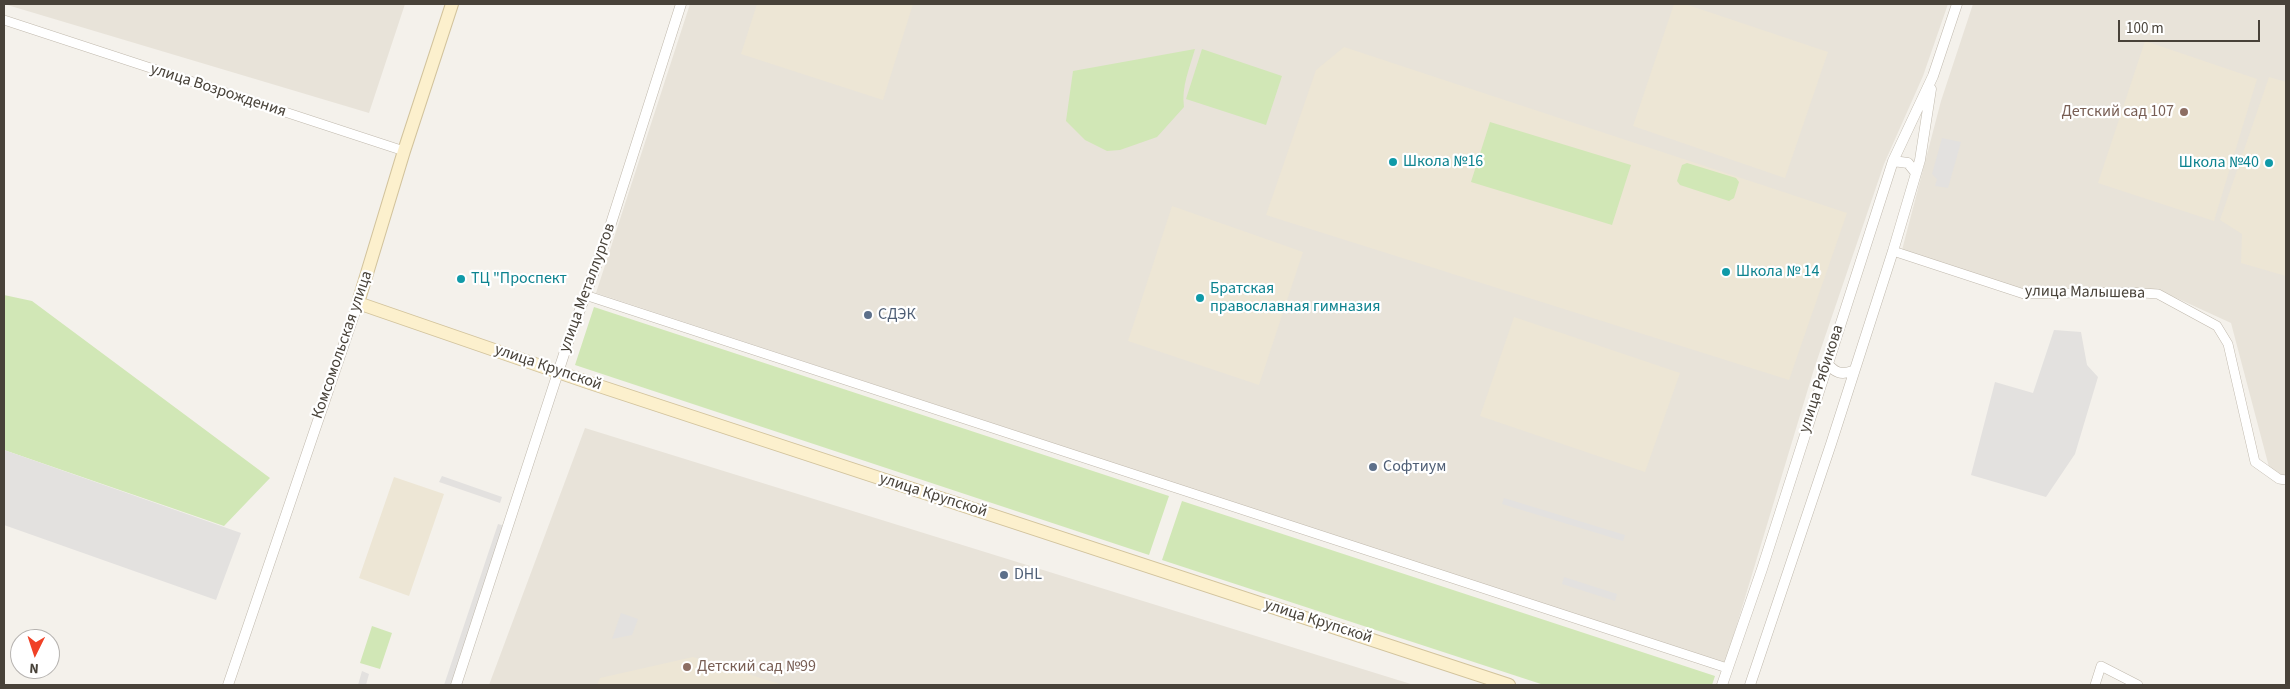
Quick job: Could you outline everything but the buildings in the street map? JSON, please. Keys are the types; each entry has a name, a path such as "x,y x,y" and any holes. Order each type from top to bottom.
{"main road":[{"name":"Комсомольская улица","path":"358,303 404,151 452,4"},
{"name":"улица Крупской","path":"358,303 558,372 1509,685"}],"street":[{"name":"улица Металлургов","path":"456,685 558,372 607,236 681,4"},
{"name":"улица Рябикова","path":"1722,685 1762,569 1893,161 1933,76 1957,4"},
{"name":"улица Возрождения","path":"4,20 404,151"},
{"name":"улица Рябикова","path":"1750,685 1831,444 1920,160 1933,76"},
{"path":"1893,161 1908,163 1916,173"},
{"name":"улица Малышева","path":"1892,251 2024,294 2127,292 2158,294 2217,326 2228,344 2255,462 2279,478 2286,480"},
{"path":"585,295 1727,668"},
{"name":"Комсомольская улица","path":"228,685 358,303"},
{"path":"1827,364 1833,370 1843,374 1853,371"},
{"path":"2095,685 2101,666 2138,685"}],"shaded area":[{"path":"4,4 405,4 369,113"},
{"path":"690,4 1948,4 1923,76 1884,164 1814,369 1725,664 596,293"},
{"path":"757,4 913,4 883,100 741,54"},
{"path":"1674,4 1685,4 1828,52 1785,178 1633,126"},
{"path":"1973,4 2286,4 2286,476 2269,467 2231,323 2159,290 2025,290 1902,250 1941,101"},
{"name":"Детский сад 107","path":"2145,41 2257,79 2214,221 2098,183"},
{"path":"1344,47 1847,213 1789,380 1266,215 1316,70"},
{"path":"2269,77 2286,82 2286,276 2241,263 2242,234 2220,220"},
{"path":"1942,138 1961,142 1948,188 1935,186 1937,179 1932,174"},
{"path":"1172,206 1303,252 1259,385 1128,341"},
{"path":"1514,317 1680,373 1645,472 1480,416"},
{"path":"2054,330 2081,332 2087,365 2098,377 2075,454 2046,497 1971,475 1995,382 2033,393"},
{"path":"585,428 1414,685 489,685"},
{"path":"4,450 241,533 216,600 4,525"},
{"path":"442,476 502,497 500,503 439,482"},
{"path":"394,477 444,494 409,596 359,578"},
{"path":"1504,498 1625,535 1623,541 1502,504"},
{"path":"498,524 505,526 452,685 444,685"},
{"path":"1564,577 1617,594 1615,601 1562,584"},
{"path":"621,613 638,619 632,635 612,639"},
{"name":"Детский сад №99","path":"693,657 783,685 597,685 600,678"},
{"path":"362,671 369,674 366,685 358,685"}],"green space":[{"path":"1195,49 1185,85 1184,107 1157,137 1120,150 1107,151 1085,140 1066,121 1073,71"},
{"path":"1202,49 1282,76 1266,125 1186,99"},
{"path":"1490,122 1631,165 1612,225 1471,182"},
{"path":"1687,163 1736,178 1739,182 1734,198 1729,201 1680,185 1677,181 1682,165"},
{"path":"4,295 32,301 270,478 224,526 4,450"},
{"path":"594,307 1169,496 1149,555 575,365"},
{"path":"1182,501 1715,676 1712,685 1544,685 1162,560"},
{"path":"372,626 392,633 380,669 360,663"}],"place":[{"name":"Детский сад 107","path":"2184,112"},
{"name":"Школа №16","path":"1393,162"},
{"name":"Школа №40","path":"2269,163"},
{"name":"Школа № 14","path":"1726,272"},
{"name":"ТЦ \"Проспект","path":"461,279"},
{"name":"Братская православная гимназия","path":"1200,298"},
{"name":"СДЭК","path":"868,315"},
{"name":"Софтиум","path":"1373,467"},
{"name":"DHL","path":"1004,575"},
{"name":"Детский сад №99","path":"687,667"}]}
